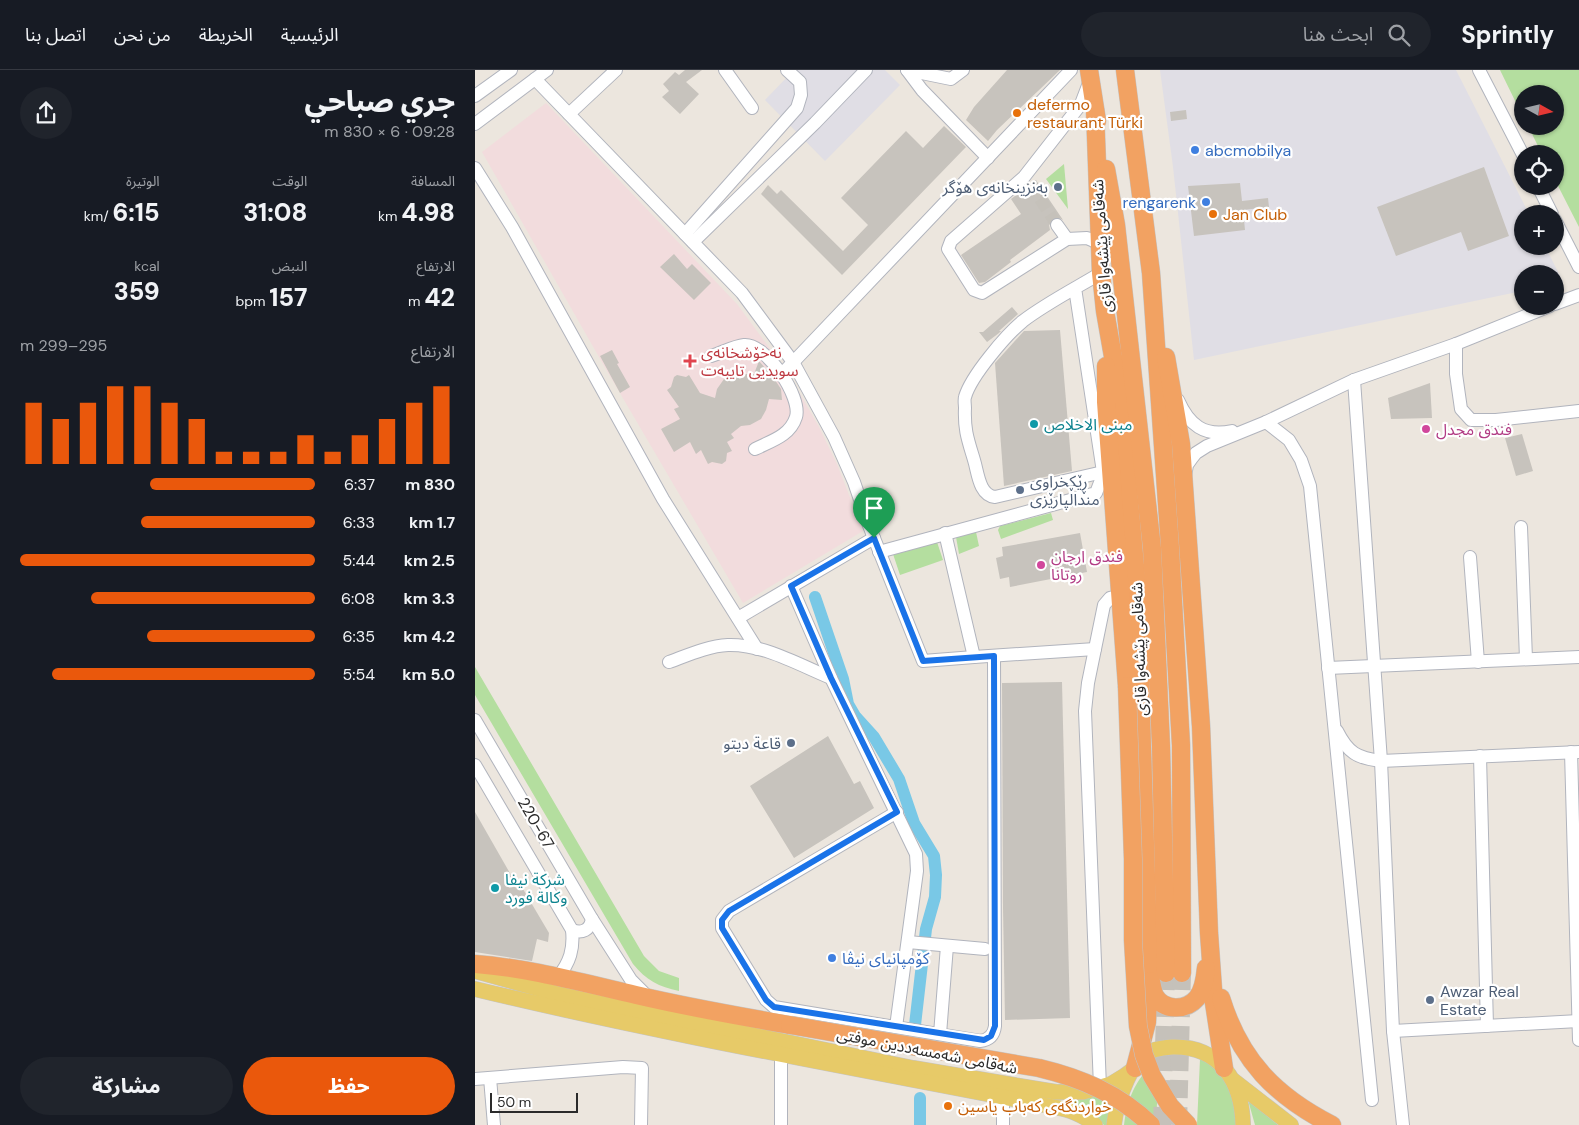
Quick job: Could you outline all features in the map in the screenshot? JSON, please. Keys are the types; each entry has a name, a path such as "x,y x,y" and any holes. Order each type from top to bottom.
{"highway":[{"name":"شەقامی پێشەوا قازی","path":"1125,70 1151,273 1171,547 1181,745 1166,972 1147,1022 1135,1068"},
{"name":"شەقامی پێشەوا قازی","path":"1089,73 1116,225 1152,548 1161,746 1166,972"},
{"name":"شەقامی پێشەوا قازی","path":"1095,110 1101,273 1105,310 1119,391 1137,586 1166,972"},
{"name":"شەقامی پێشەوا قازی","path":"1151,273 1172,384 1181,444 1201,726 1209,934 1214,1003 1229,1074"},
{"path":"1105,310 1107,466 1121,596 1127,686 1133,859 1133,940 1138,1026 1144,1055 1155,1082 1170,1106 1188,1125"},
{"path":"1208,902 1219,989 1225,1011 1237,1038 1258,1069 1282,1094 1312,1115 1332,1125"},
{"path":"1166,972 1156,997 1169,1007 1185,1007 1192,1003 1198,997 1201,990 1209,934"},
{"path":"475,964 492,965 558,977 650,998 789,1025 1039,1068 1091,1084 1109,1093 1151,1125"}],"main road":[{"name":"شەقامی شەمسەددین موفتی","path":"475,971 581,999 913,1068 1056,1092 1083,1092 1111,1084 1135,1068"},
{"name":"شەقامی شەمسەددین موفتی","path":"475,989 781,1055 1072,1111 1086,1117 1095,1125"},
{"name":"شەقامی پێشەوا قازی","path":"1114,1125 1121,1094 1142,1058 1156,1049 1181,1047 1206,1052 1216,1058 1229,1074 1242,1105 1243,1125"},
{"path":"1229,1074 1291,1125"}],"street":[{"path":"476,94 511,70"},
{"path":"475,124 547,70"},
{"path":"569,114 616,70"},
{"path":"725,70 752,108"},
{"path":"689,238 797,108 801,95 800,82 787,70"},
{"path":"689,238 815,123 866,70"},
{"path":"907,70 951,79 963,70"},
{"path":"907,70 922,90 988,158"},
{"path":"781,375 1071,70"},
{"path":"1479,70 1518,145"},
{"path":"1089,73 1087,90 1081,104 1027,180 949,243 949,252 974,290 979,293 985,292 1067,239 1087,238 1095,241 1100,247"},
{"path":"535,80 742,293 793,362 834,437 854,482 879,552 923,661 1095,649"},
{"path":"491,85 505,101"},
{"path":"475,168 512,227 666,504 757,649"},
{"path":"1057,225 1067,239"},
{"path":"1564,238 1579,267"},
{"path":"1101,273 1022,322 979,371 965,397 965,428 980,482 984,491 990,496 995,497 1107,466"},
{"path":"879,552 1096,493 1107,466 1075,288"},
{"path":"1564,301 1579,295"},
{"path":"1184,483 1187,465 1196,453 1207,446 1266,422 1354,380 1456,344 1528,315"},
{"path":"768,358 780,344"},
{"path":"1456,344 1456,374 1461,409 1471,420 1495,420 1579,411"},
{"path":"711,356 745,345 757,348 768,358 781,375 795,398 797,417 786,434 755,449"},
{"path":"1354,380 1381,761 1393,1031 1403,1125"},
{"path":"1172,384 1189,421 1204,430 1229,432 1266,422"},
{"path":"1266,422 1289,440 1301,460 1310,486 1371,1100"},
{"path":"1521,527 1526,659"},
{"path":"945,533 974,657"},
{"path":"738,618 874,538"},
{"path":"1470,557 1478,662"},
{"path":"791,586 831,678 913,846 917,862 896,1027"},
{"path":"1100,1087 1085,711 1095,649 1106,602 1111,598 1121,596"},
{"path":"669,662 718,646 735,646 757,649 831,678"},
{"path":"897,812 729,911 724,916 721,924 725,934 771,1006 778,1009 980,1041 991,1036 994,1030 994,656"},
{"path":"1328,668 1579,657"},
{"name":"220-67","path":"475,720 592,919 631,980 650,998"},
{"path":"1334,724 1343,743 1352,753 1364,759 1381,761 1575,752 1579,1040"},
{"path":"1479,756 1487,1026"},
{"name":"220-67","path":"475,765 572,930"},
{"path":"558,977 566,967 571,955 572,930 581,932 589,928 592,919"},
{"path":"908,942 985,949"},
{"path":"940,1034 947,946"},
{"path":"1393,1031 1579,1021"},
{"path":"781,1055 781,1125"},
{"path":"475,1079 623,1067 642,1068 641,1125"},
{"path":"490,1078 494,1125"},
{"path":"1003,1097 1003,1125"}],"shaded area":[{"path":"794,70 885,70 900,85 825,161 765,100"},
{"path":"1160,70 1456,70 1514,184 1514,195 1519,195 1524,205 1514,205 1514,255 1550,255 1554,265 1514,265 1514,293 1194,360 1173,167"},
{"name":"نەخۆشخانەی سویدیی تایبەت","path":"546,103 737,304 792,380 819,427 837,464 863,531 743,603 607,371 482,152"}],"green space":[{"path":"1500,70 1579,70 1579,227 1563,195 1564,145 1538,145 1532,135 1564,135 1564,85 1514,85 1514,99"},
{"path":"1064,164 1068,209 1046,179"},
{"path":"1051,513 1053,520 1001,539 998,530 1000,526"},
{"path":"976,532 979,546 959,554 956,537"},
{"path":"937,542 943,560 900,575 893,554"},
{"path":"475,667 644,956 659,971 679,978 679,991 653,982 633,964 475,695"},
{"path":"1200,1059 1213,1065 1224,1078 1231,1093 1236,1125 1197,1125"},
{"path":"1159,1060 1156,1125 1124,1125 1125,1115 1134,1088 1151,1066"},
{"path":"1115,1086 1107,1125 1104,1125 1084,1108 1062,1103 1063,1101 1077,1100 1090,1096"},
{"path":"1248,1100 1278,1125 1255,1125"}],"building":[{"path":"685,70 702,70 686,82 699,94 680,114 662,97 669,91 663,84 675,72 679,75"},
{"path":"1007,70 1060,70 997,130 988,141 966,120 974,107"},
{"path":"1186,110 1187,119 1171,121 1170,112"},
{"path":"944,126 966,147 842,275 761,194 768,185 777,194 781,190 843,251 868,225 841,198 906,131 923,148"},
{"path":"1484,167 1509,236 1468,251 1461,232 1396,256 1377,207"},
{"path":"1036,180 1063,220 1057,217 1052,219 1049,225 1050,230 1010,260 1011,262 985,282 979,283 961,255 1021,214 1011,199"},
{"path":"1240,183 1242,201 1268,198 1269,207 1243,210 1245,230 1194,236 1188,186"},
{"path":"674,254 687,269 692,264 711,283 694,300 660,267"},
{"path":"1012,307 1018,314 987,342 979,332 983,332"},
{"name":"مبنى الاخلاص","path":"1060,330 1072,471 1004,486 995,363 1024,331"},
{"path":"612,350 619,363 617,364 630,387 620,393 600,356"},
{"path":"759,361 781,389 782,400 769,399 761,419 750,425 741,426 731,434 734,438 727,442 732,451 727,453 726,461 722,464 712,462 708,464 701,450 696,454 690,442 674,452 661,429 680,419 674,409 679,407 667,390 671,387 674,377 677,375 686,377 689,375 700,393 715,398 717,389 724,379 735,374 754,374"},
{"path":"1430,383 1432,418 1391,419 1388,398"},
{"path":"1522,434 1533,471 1516,476 1505,438"},
{"path":"1080,533 1087,572 1010,587 1009,577 1000,579 996,558 1003,556 1002,547"},
{"path":"1062,682 1070,1018 1005,1020 1002,683"},
{"path":"828,736 854,784 860,781 874,808 794,858 750,786"},
{"name":"شركة نيفا وكالة فورد","path":"475,812 519,889 523,889 549,933 548,942 537,939 532,961 475,952"}],"waterway":[{"path":"815,597 843,679 848,704 855,716 874,737 899,779 914,823 934,856 936,875 935,897 926,929 915,1025"},
{"path":"920,1098 920,1125"}],"tunnel":[{"path":"1030,184 1057,225"},
{"path":"1162,1125 1166,973"},
{"path":"1178,1125 1182,973"}],"place":[{"name":"defermo restaurant Türki","path":"1017,113"},
{"name":"abcmobilya","path":"1195,150"},
{"name":"بەنزینخانەی هۆگر","path":"1058,187"},
{"name":"rengarenk","path":"1206,202"},
{"name":"Jan Club","path":"1213,214"},
{"name":"نەخۆشخانەی سویدیی تایبەت","path":"690,361"},
{"name":"مبنى الاخلاص","path":"1034,424"},
{"name":"فندق مجدل","path":"1426,429"},
{"name":"ڕێکخراوی منداڵپارێزی","path":"1020,490"},
{"name":"فندق ارجان روتانا","path":"1041,565"},
{"name":"قاعة ديتو","path":"791,743"},
{"name":"شركة نيفا وكالة فورد","path":"495,888"},
{"name":"کۆمپانیای نیڤا","path":"832,958"},
{"name":"Awzar Real Estate","path":"1430,1000"},
{"name":"خواردنگەی کەباب یاسین","path":"948,1106"}],"route":[{"path":"874,538 923,661 994,656 995,1026 991,1036 980,1041 778,1009 771,1006 725,934 721,924 724,916 729,911 897,812 831,678 791,586 874,538"}]}
